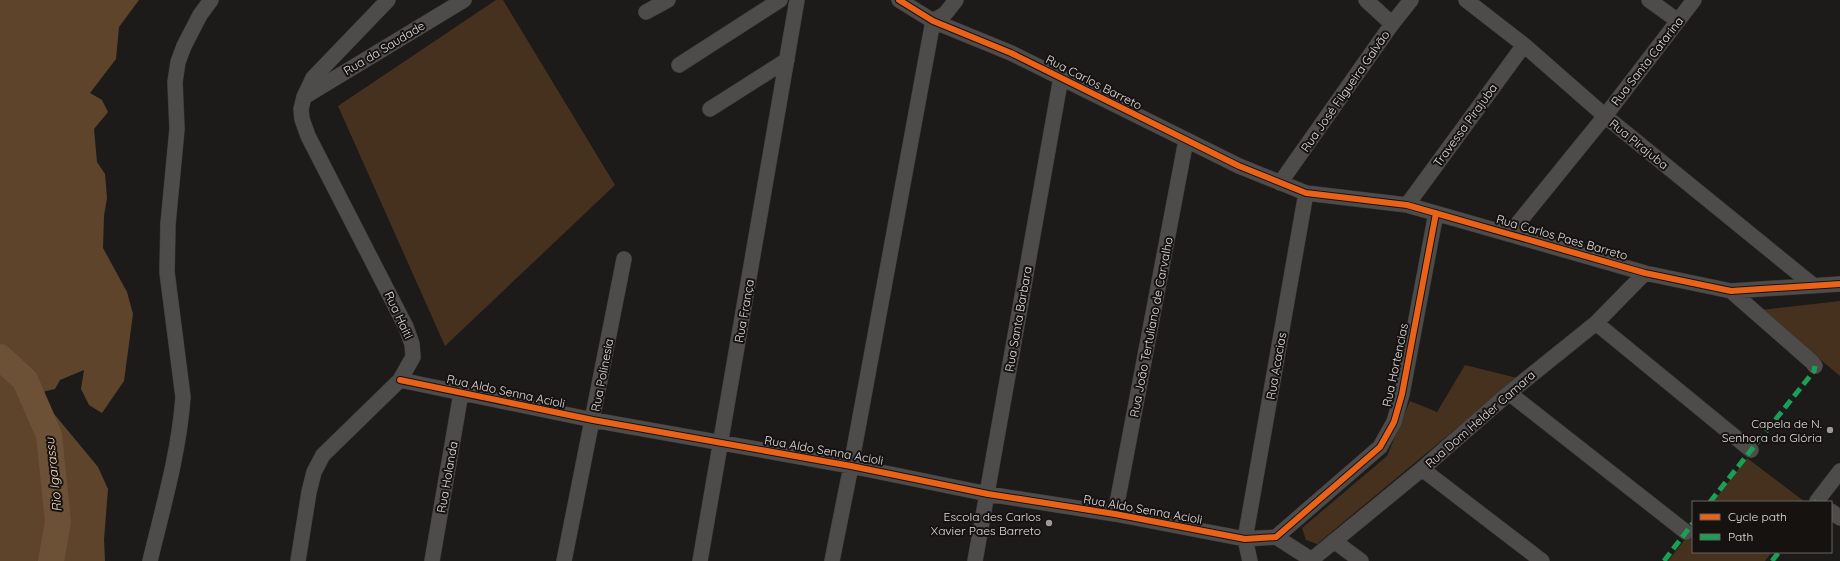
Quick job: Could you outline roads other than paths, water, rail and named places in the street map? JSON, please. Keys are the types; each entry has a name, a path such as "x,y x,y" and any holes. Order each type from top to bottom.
{"street":[{"path":"150,561 172,473 182,417 183,397 167,272 168,224 177,129 175,82 178,62 184,46 200,15 211,0"},
{"name":"Rua Haiti","path":"298,561 309,492 314,472 323,454 400,380 413,357 412,344 406,327 308,136 302,120 304,97 312,78 388,0"},
{"name":"Rua da Saudade","path":"304,97 464,0"},
{"path":"646,12 668,0"},
{"path":"679,65 780,0"},
{"name":"Rua França","path":"700,561 797,0"},
{"name":"Rua Carlos Barreto","path":"899,0 933,21 1011,53 1239,166 1280,183"},
{"path":"832,561 851,466 933,21 945,14 956,0"},
{"path":"1366,0 1392,24"},
{"name":"Rua José Filgueira Galvão","path":"1280,183 1392,24 1411,0"},
{"name":"Rua Pirajuba","path":"1466,0 1524,45 1605,116 1814,286"},
{"path":"1649,0 1678,21"},
{"name":"Rua Santa Catarina","path":"1510,233 1605,116 1694,0"},
{"name":"Travessa Pirajuba","path":"1407,205 1524,45"},
{"path":"710,109 787,60"},
{"name":"Rua Santa Barbara","path":"975,561 1061,77"},
{"name":"Rua João Tertuliano de Carvalho","path":"1115,514 1186,140"},
{"name":"Rua Carlos Paes Barreto","path":"1280,183 1306,193 1407,205 1510,233 1645,273 1731,291 1840,284"},
{"name":"Rua Acacias","path":"1245,539 1306,193"},
{"name":"Rua Hortencias","path":"1276,537 1380,447 1394,422 1402,394 1436,213"},
{"name":"Rua Polinesia","path":"564,561 624,259"},
{"name":"Rua Dom Helder Camara","path":"1311,560 1422,469 1509,393 1596,323 1645,273"},
{"path":"1731,291 1815,366"},
{"path":"1596,323 1751,450"},
{"name":"Rua Aldo Senna Acioli","path":"400,380 593,420 851,466 988,494 1115,514 1245,539"},
{"name":"Rua Holanda","path":"432,561 461,393"},
{"path":"1509,393 1686,532"},
{"path":"1422,469 1542,561"},
{"path":"1818,501 1840,471"},
{"path":"1832,512 1840,518"},
{"path":"1250,561 1245,539 1276,537 1311,560"},
{"path":"1334,541 1361,561"}],"waterway":[{"name":"Rio Igarassu","path":"0,357 25,380 49,435 58,522 51,561"}],"place":[{"name":"Capela de N. Senhora da Glória","path":"1830,430"},
{"name":"Escola des Carlos Xavier Paes Barreto","path":"1049,523"}]}
